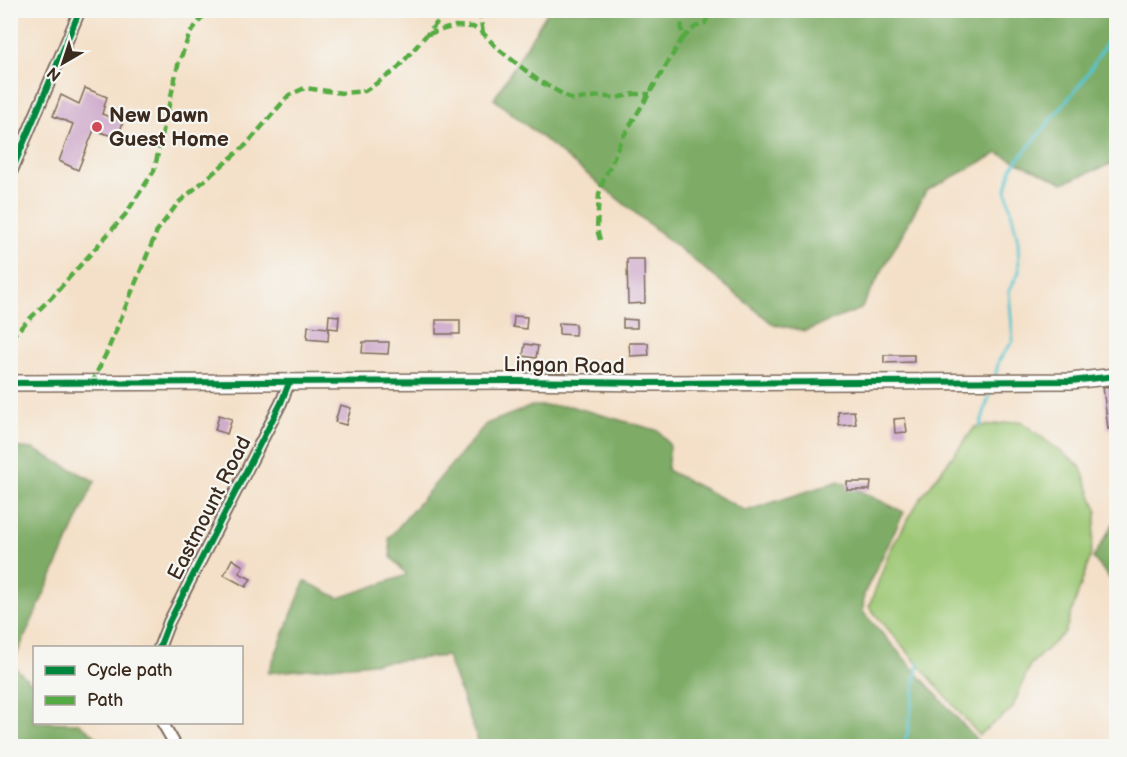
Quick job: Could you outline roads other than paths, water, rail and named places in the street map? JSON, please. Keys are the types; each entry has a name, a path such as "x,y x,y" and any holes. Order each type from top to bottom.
{"street":[{"path":"10,175 80,10"},
{"name":"Lingan Road","path":"10,383 1077,381 1116,376"},
{"name":"Eastmount Road","path":"160,646 289,383"},
{"path":"163,724 176,747"}],"waterway":[{"path":"995,377 999,360 1013,341 1009,291 1019,272 1018,241 1006,189 1012,167 1083,81 1106,44 1116,12"},
{"path":"980,426 992,386"},
{"path":"903,746 908,731 918,663"}],"place":[{"name":"New Dawn Guest Home","path":"97,127"}]}
